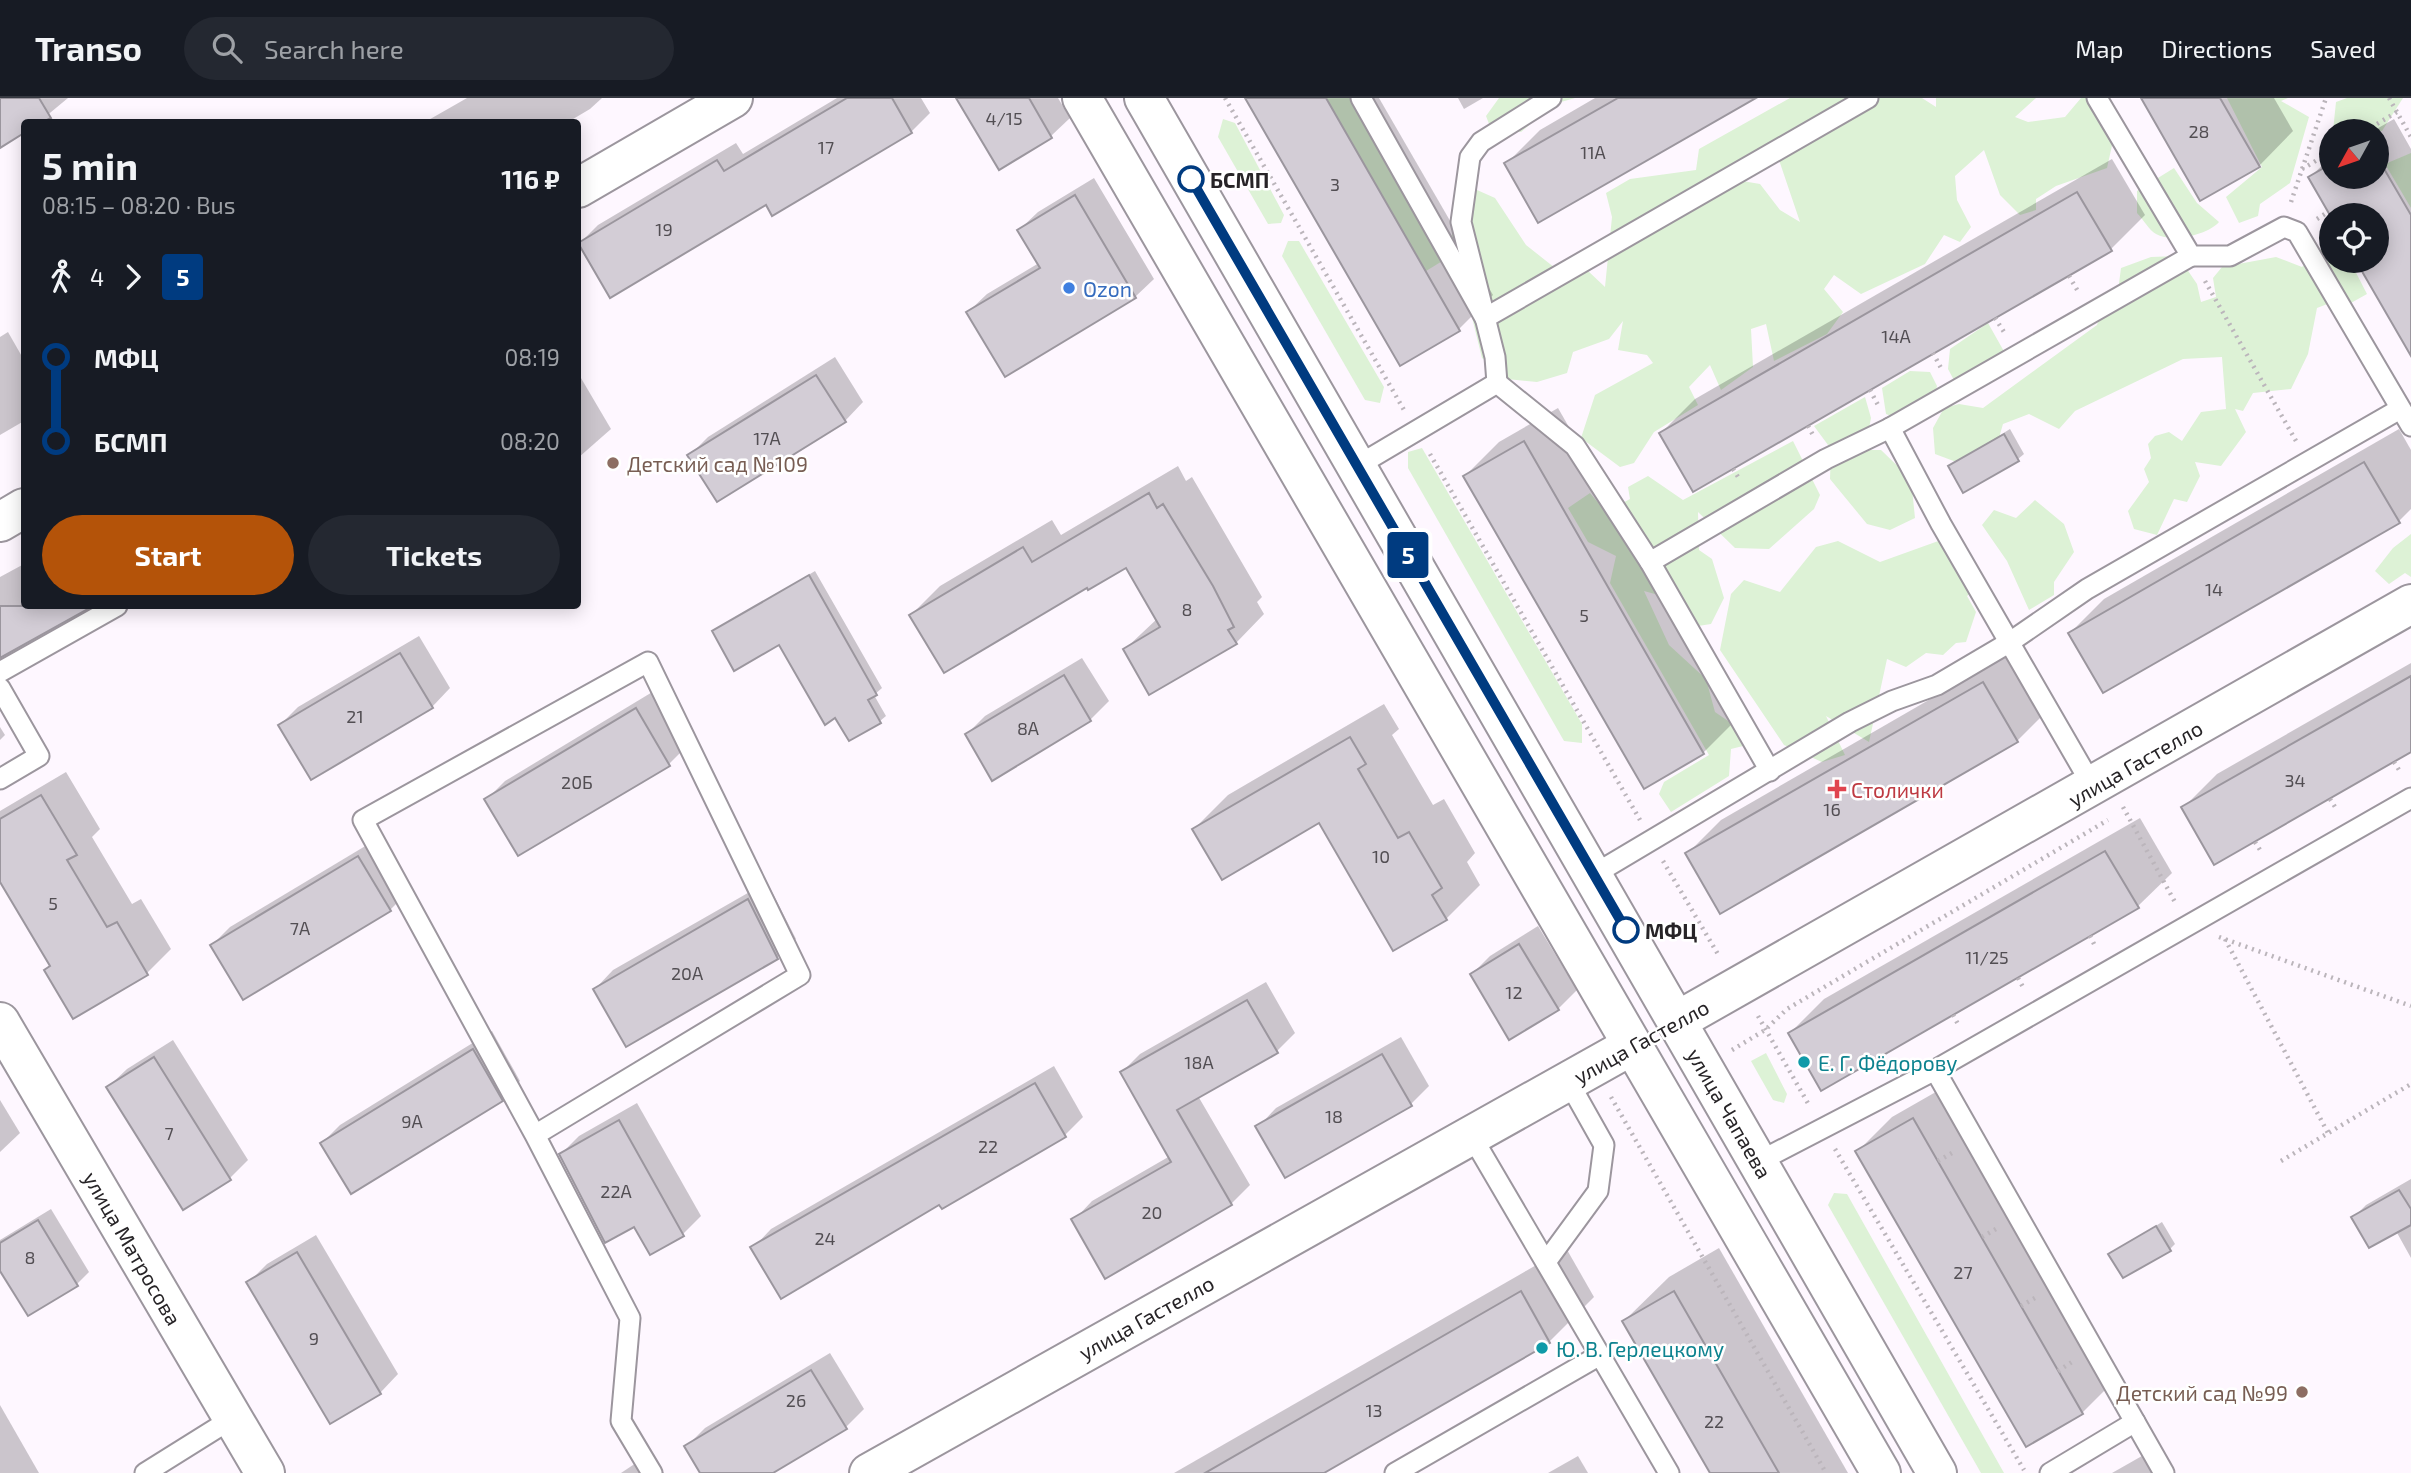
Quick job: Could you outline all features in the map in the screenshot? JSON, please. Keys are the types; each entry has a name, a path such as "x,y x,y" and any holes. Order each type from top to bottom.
{"street":[{"path":"581,186 733,98"},
{"path":"1082,98 1657,1093 1881,1473"},
{"name":"улица Чапаева","path":"1144,98 1937,1473"},
{"path":"0,522 21,510"},
{"name":"улица Гастелло","path":"869,1473 2093,787 2411,604"},
{"name":"улица Матросова","path":"0,1023 265,1473"}],"lane":[{"path":"1361,98 1485,318"},
{"path":"1551,98 1481,142 1470,157 1461,222 1485,318 1497,383 1575,446 1650,562 1770,771"},
{"path":"1485,318 1868,98"},
{"path":"2097,98 2191,256"},
{"path":"1650,562 1826,459 1890,428 2191,256 2230,256 2284,227 2297,232 2411,426"},
{"path":"1357,466 1497,383"},
{"path":"1593,875 1850,722 1892,701 1937,685 2010,642 2087,589 2400,408"},
{"path":"1890,428 1941,524 2093,787"},
{"path":"0,672 112,609"},
{"path":"535,1135 800,975 648,662 363,820 535,1135 630,1318 621,1421 652,1473"},
{"path":"0,688 39,756 0,779"},
{"path":"1758,1162 1935,1070 2411,798"},
{"path":"1935,1070 2164,1473"},
{"path":"1546,1262 1598,1191 1604,1145 1567,1081"},
{"path":"1471,1135 1670,1473"},
{"path":"1395,1473 1600,1355"},
{"path":"145,1473 233,1418"},
{"path":"2050,1473 2135,1422"}],"path":[{"path":"1226,98 1651,841 1715,950 1742,984 1765,1030 2026,1473"},
{"path":"2284,227 2326,98"},
{"path":"2389,98 2411,137"},
{"path":"2386,119 2397,113"},
{"path":"2301,169 2319,159"},
{"path":"2191,256 2308,462"},
{"path":"1704,1066 1765,1030 1787,1009 2104,825 2121,805 2133,798"},
{"path":"2225,939 2329,1133"},
{"path":"2281,1161 2411,1084"},
{"path":"1621,1114 1657,1093"}],"green space":[{"path":"1326,98 1353,98 1444,260 1426,271"},
{"path":"1499,98 1575,98 1554,104 1521,132 1491,129 1486,116"},
{"path":"1790,98 1853,98 1719,177 1760,184 1780,210 1800,222 1779,160 1823,136 1838,120 1876,98 1922,98 1936,107 1936,98 2036,98 2015,117 2028,122 2065,117 2081,98 2087,98 2119,114 2107,168 2056,186 2036,199 2036,210 2020,215 2000,195 1984,150 1955,176 1957,200 1971,227 1960,242 1944,235 1925,264 1861,294 1834,275 1824,289 1843,312 1827,334 1774,361 1766,324 1751,329 1753,367 1721,390 1710,365 1689,387 1698,405 1654,432 1634,463 1620,467 1581,438 1595,395 1653,363 1647,355 1618,350 1623,321 1609,339 1573,352 1567,373 1537,382 1507,379 1482,358 1452,236 1453,218 1477,190 1495,198 1526,245 1569,279 1587,270 1605,287 1612,217 1606,193 1630,179 1696,170 1699,149"},
{"path":"2227,98 2288,98 2281,101 2309,117 2290,183 2260,204 2258,216 2239,223 2226,197 2262,167"},
{"path":"2347,98 2403,98 2389,120 2334,119 2336,102"},
{"path":"1223,119 1235,123 1284,215 1281,223 1268,224 1218,137"},
{"path":"2411,153 2411,208 2389,171 2389,162"},
{"path":"2174,168 2197,203 2219,222 2214,227 2180,238 2163,237 2153,232 2137,213 2137,191"},
{"path":"1288,241 1299,241 1384,387 1380,403 1365,400 1282,256"},
{"path":"2319,251 2319,273 2356,273 2367,294 2333,313 2330,303 2317,308 2308,354 2291,389 2253,393 2243,411 2235,409 2246,432 2221,466 2195,462 2200,476 2187,502 2174,499 2157,535 2134,529 2128,511 2149,482 2144,469 2151,458 2148,444 2155,436 2169,432 2182,441 2201,412 2226,409 2222,357 2183,359 2075,411 2059,429 2029,414 2003,424 1996,448 1959,463 1935,454 1933,428 1944,408 1959,404 1983,408 2097,325 2104,303 2118,291 2121,268 2151,257 2178,256 2197,284 2201,302 2216,297 2213,278 2222,267 2276,257 2302,267"},
{"path":"1988,323 2006,355 1956,384 1948,369 1950,349"},
{"path":"1910,371 1930,372 1937,386 1932,408 1908,423 1886,414 1882,388"},
{"path":"1865,397 1871,418 1865,450 1881,450 1911,479 1915,518 1890,530 1867,524 1830,479 1831,449 1814,426"},
{"path":"1793,441 1820,495 1814,509 1769,549 1735,548 1698,512 1699,550 1712,559 1724,598 1711,624 1698,626 1680,601 1644,591 1669,645 1706,679 1715,712 1731,723 1748,711 1763,741 1731,749 1729,776 1671,812 1659,794 1664,782 1709,755 1610,583 1616,556 1588,542 1568,508 1590,493 1606,512 1630,499 1628,487 1648,476 1683,500"},
{"path":"1422,448 1582,724 1582,743 1564,741 1408,468 1408,452"},
{"path":"2035,500 2064,524 2074,552 2054,582 2054,595 2029,610 2007,561 1982,525 1994,510 2016,518"},
{"path":"2411,534 2411,577 2405,573 2389,584 2375,571 2393,548"},
{"path":"1955,535 1981,584 1967,596 1976,612 1966,642 1956,643 1943,655 1926,653 1906,667 1887,659 1869,742 1826,716 1845,755 1822,762 1784,745 1720,650 1731,594 1744,580 1780,592 1816,547 1838,541 1880,562"},
{"path":"1766,1053 1787,1094 1784,1103 1773,1100 1751,1061"},
{"path":"1834,1193 1847,1194 2004,1473 1981,1473 1828,1205"}],"building":[{"path":"0,98 39,98 51,118 21,119 21,135 0,148"},
{"path":"847,98 892,98 912,133 772,216 766,205 610,298 581,248 581,241 717,160 724,171"},
{"path":"956,98 1029,98 1052,138 999,170"},
{"path":"1245,98 1326,98 1460,331 1400,366"},
{"path":"1618,98 1756,98 1538,223 1504,163"},
{"path":"2141,98 2220,98 2260,167 2200,201"},
{"path":"2319,171 2319,189 2389,189 2389,177 2411,215 2411,356 2363,273 2389,273 2389,203 2323,203 2308,177"},
{"path":"2077,192 2112,251 1693,492 1659,433"},
{"path":"1075,195 1136,298 1005,377 966,312 1040,268 1017,230"},
{"path":"816,375 846,422 717,502 687,455"},
{"path":"2004,434 2019,461 1963,493 1948,466"},
{"path":"1524,441 1704,754 1644,789 1463,476"},
{"path":"2364,462 2400,523 2103,693 2068,633"},
{"path":"1149,493 1157,508 1163,504 1213,586 1234,627 1228,630 1237,644 1149,695 1123,649 1160,627 1126,568 1088,590 1087,588 944,673 909,615 1023,547 1032,562"},
{"path":"809,575 877,695 868,700 881,723 849,741 835,718 825,725 779,645 734,671 712,631"},
{"path":"0,606 21,606 21,609 88,609 0,658"},
{"path":"400,653 433,708 311,780 278,725"},
{"path":"1064,675 1091,721 992,781 965,734"},
{"path":"2411,676 2411,752 2214,865 2181,807"},
{"path":"1983,682 2018,742 1720,914 1685,853"},
{"path":"636,708 670,766 518,856 484,799"},
{"path":"1350,737 1366,764 1358,769 1398,838 1409,832 1442,888 1432,895 1447,920 1393,951 1319,823 1222,880 1192,829"},
{"path":"41,795 77,855 67,860 107,927 117,922 148,975 73,1019 44,970 50,966 0,882 0,819"},
{"path":"2105,851 2139,908 1821,1091 1788,1033"},
{"path":"358,856 391,911 243,1000 210,945"},
{"path":"748,899 778,959 626,1047 593,989"},
{"path":"1519,944 1559,1010 1509,1040 1470,974"},
{"path":"1247,1000 1278,1053 1177,1110 1232,1205 1105,1279 1071,1219 1171,1162 1120,1072"},
{"path":"473,1049 503,1101 351,1194 320,1143"},
{"path":"1382,1054 1412,1106 1285,1178 1255,1126"},
{"path":"154,1057 231,1180 183,1210 106,1087"},
{"path":"1035,1083 1066,1137 942,1209 939,1205 781,1299 750,1247"},
{"path":"1913,1118 2083,1414 2026,1447 1855,1151"},
{"path":"619,1120 684,1236 650,1255 634,1227 605,1243 559,1154"},
{"path":"2399,1190 2411,1209 2411,1225 2369,1248 2351,1217"},
{"path":"38,1220 78,1286 28,1316 0,1271 0,1243"},
{"path":"2156,1226 2171,1251 2123,1278 2108,1254"},
{"path":"297,1252 381,1394 330,1424 246,1282"},
{"path":"1521,1291 1550,1343 1324,1473 1205,1473"},
{"path":"1674,1291 1779,1473 1710,1473 1622,1321"},
{"path":"811,1370 847,1429 773,1473 700,1473 684,1446"}],"bus line":[{"name":"5","path":"1191,179 1626,930"}],"place":[{"name":"БСМП","path":"1191,179"},
{"name":"Ozon","path":"1069,288"},
{"name":"Детский сад №109","path":"613,463"},
{"name":"Столички","path":"1837,789"},
{"name":"МФЦ","path":"1626,930"},
{"name":"Е. Г. Фёдорову","path":"1804,1062"},
{"name":"Ю. В. Герлецкому","path":"1542,1348"},
{"name":"Детский сад №99","path":"2302,1392"}]}
